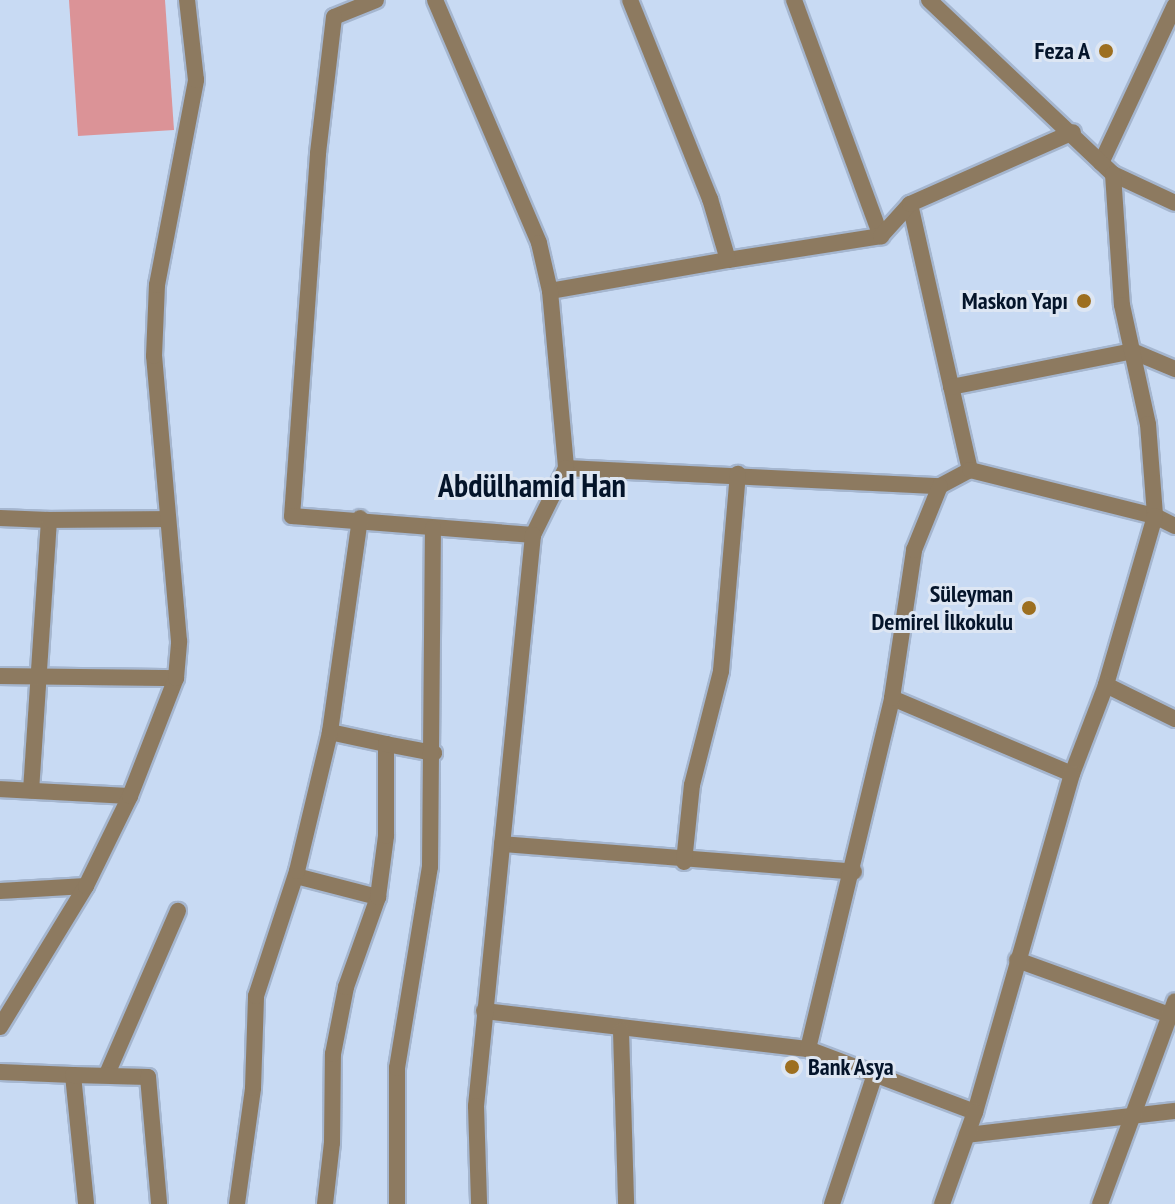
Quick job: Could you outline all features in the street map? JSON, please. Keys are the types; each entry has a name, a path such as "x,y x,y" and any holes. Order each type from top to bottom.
{"street":[{"path":"0,1027 86,886 130,796 176,678 179,641 154,356 157,285 196,80 187,0"},
{"path":"376,0 334,17 318,154 292,516 360,518 433,528 533,535"},
{"path":"435,0 539,243 550,291 566,468 533,535 476,1106 479,1204"},
{"path":"630,0 710,199 728,260"},
{"path":"794,0 881,236"},
{"path":"929,0 1073,132 1107,169 1175,203"},
{"path":"942,1204 975,1112 1072,774 1106,685 1155,516 1148,424 1122,305 1107,169 1174,3"},
{"path":"550,291 881,236 910,204 1073,132"},
{"path":"910,204 970,470"},
{"path":"951,387 1132,351 1175,369"},
{"path":"566,468 940,486 970,470 1155,516 1175,526"},
{"path":"684,862 692,785 721,671 738,474"},
{"path":"808,1049 854,872 892,698 914,550 940,486"},
{"path":"0,518 168,519"},
{"path":"237,1204 253,1088 256,996 296,876 330,732 360,518"},
{"path":"31,790 49,520"},
{"path":"397,1204 397,1068 426,904 434,753 429,692 433,528"},
{"path":"0,676 176,678"},
{"path":"1106,685 1175,719"},
{"path":"892,698 1072,774"},
{"path":"330,732 434,753"},
{"path":"325,1204 332,1143 333,1054 346,987 378,897 386,836 386,744"},
{"path":"0,789 130,796"},
{"path":"502,844 684,862 854,872"},
{"path":"296,876 378,897"},
{"path":"0,891 86,886"},
{"path":"107,1074 178,911"},
{"path":"1017,960 1172,1008 1100,1204"},
{"path":"484,1011 621,1031 808,1049 975,1112"},
{"path":"621,1031 626,1204"},
{"path":"0,1072 148,1077 159,1204"},
{"path":"832,1204 875,1074"},
{"path":"73,1075 86,1204"},
{"path":"967,1135 1175,1111"}],"shaded area":[{"path":"69,0 165,0 174,130 78,136"}],"place":[{"name":"Feza A","path":"1106,51"},
{"name":"Maskon Yapı","path":"1084,301"},
{"name":"Süleyman Demirel İlkokulu","path":"1029,608"},
{"name":"Bank Asya","path":"792,1067"}],"district":[{"name":"Abdülhamid Han","path":"532,485"}]}
